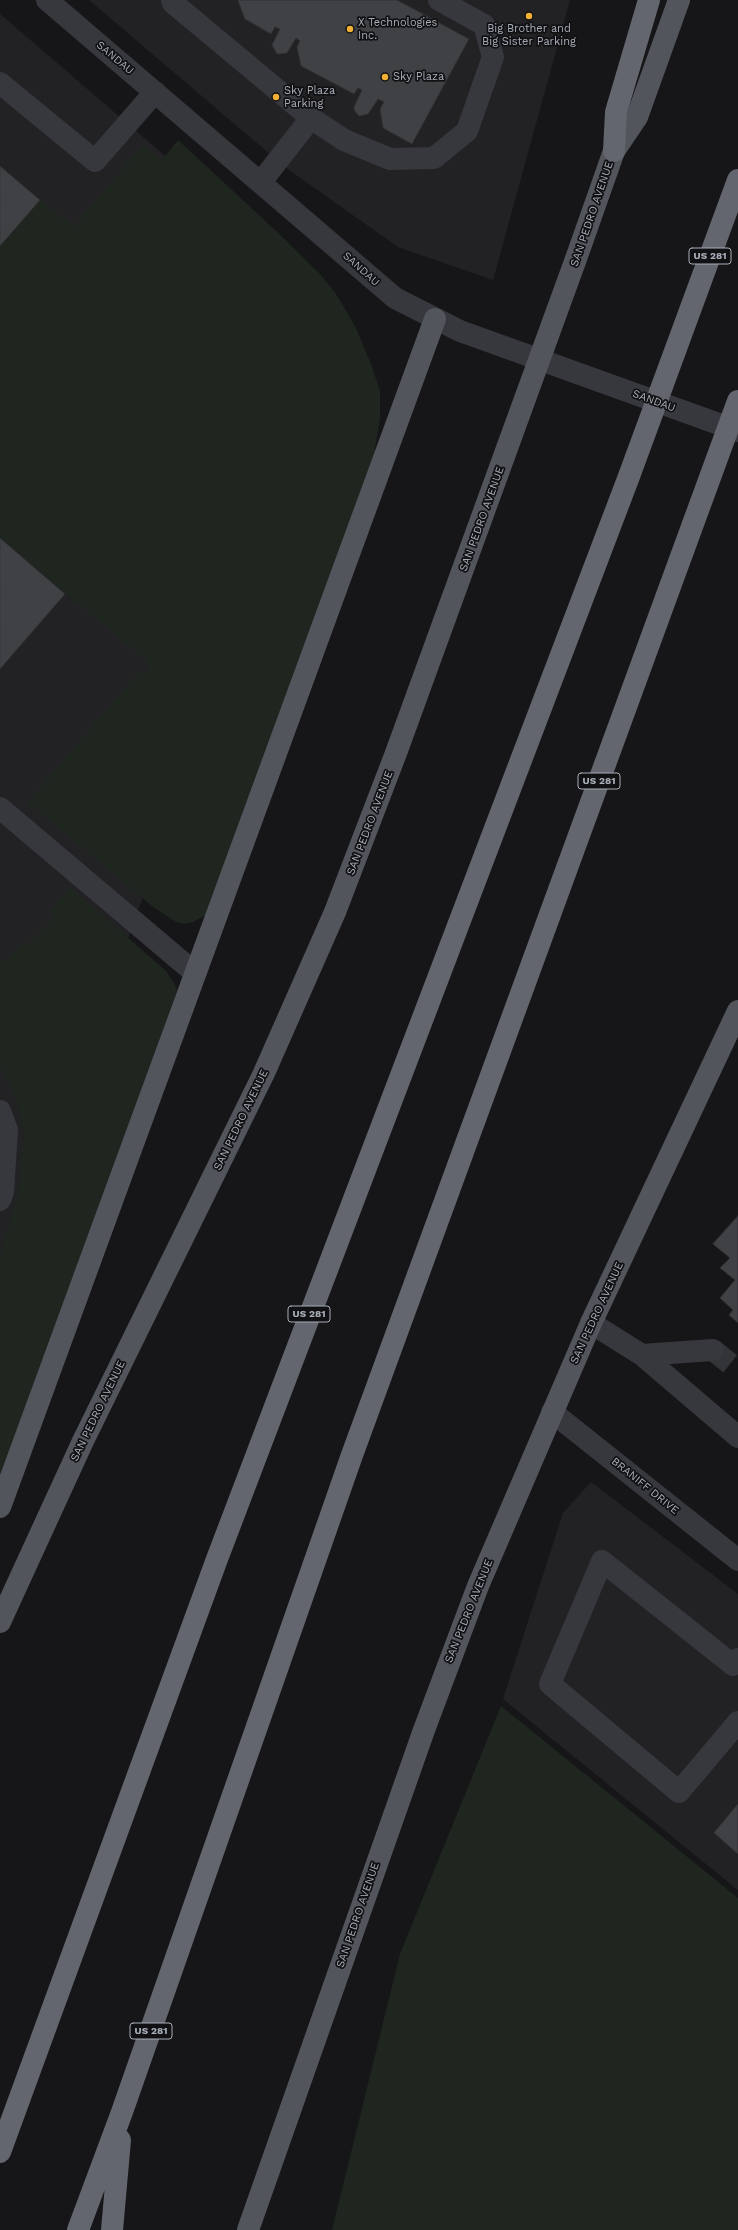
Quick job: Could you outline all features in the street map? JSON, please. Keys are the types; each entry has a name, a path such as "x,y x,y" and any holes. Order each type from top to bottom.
{"highway":[{"path":"614,151 616,112 649,0"},
{"name":"US 281","path":"0,2152 217,1559 625,487 738,180"},
{"name":"US 281","path":"78,2230 122,2112 355,1448 738,401"},
{"path":"112,2230 122,2112"}],"main road":[{"name":"SAN PEDRO AVENUE","path":"0,1622 83,1441 264,1073 337,905 396,753 572,271 614,151 637,117 679,0"},
{"path":"0,1507 435,320"},
{"name":"SAN PEDRO AVENUE","path":"248,2230 450,1658 552,1412 591,1323 738,1011"}],"street":[{"name":"SANDAU","path":"47,0 395,298 435,320 484,340 738,431"},
{"path":"172,0 173,3 311,118 344,140 390,159 434,158 467,131 493,57 484,25 439,0"},
{"path":"0,83 95,161 155,92"},
{"path":"261,182 311,118"},
{"path":"0,808 195,972"},
{"path":"0,1111 6,1130 3,1192 0,1200"},
{"path":"591,1323 642,1355 738,1437"},
{"path":"642,1355 713,1350"},
{"name":"BRANIFF DRIVE","path":"552,1412 738,1560"},
{"path":"736,1665 602,1561 550,1684 679,1792 738,1722"}],"shaded area":[{"path":"89,0 570,0 493,280 398,247 285,167"},
{"path":"0,14 291,264 313,425 0,1293"},
{"path":"178,140 275,230 319,273 336,294 355,326 371,364 380,391 380,418 374,455 210,913 193,922 184,924 176,922 152,906 28,802 138,673 149,671 147,661 0,538 0,246 40,200 74,226 143,145 162,160"},
{"path":"70,887 166,971 177,991 0,1479 0,1257 19,1190 24,1134 19,1109 9,1083 0,1068 0,958 5,961 21,944 28,944 55,917 49,911"},
{"path":"591,1482 738,1594 738,1890 503,1699 563,1513"},
{"path":"501,1706 738,1898 738,2230 332,2230 400,1954"}],"building":[{"name":"Sky Plaza","path":"238,0 397,0 469,39 412,144 383,128 380,109 384,102 378,99 368,114 359,116 354,110 354,107 362,90 358,88 354,94 301,66 297,47 300,41 296,38 287,53 277,54 272,45 280,29 275,27 271,34 245,19"},
{"path":"0,166 40,200 0,246"},
{"path":"0,538 65,594 0,669"},
{"path":"738,1216 738,1323 729,1315 733,1310 720,1298 735,1280 720,1268 730,1258 713,1244"},
{"path":"738,1804 738,1854 714,1833"}],"tunnel":[{"path":"713,1350 738,1370"}],"place":[{"name":"Big Brother and Big Sister Parking","path":"529,16"},
{"name":"X Technologies Inc.","path":"350,29"},
{"name":"Sky Plaza","path":"385,77"},
{"name":"Sky Plaza Parking","path":"276,97"}]}
